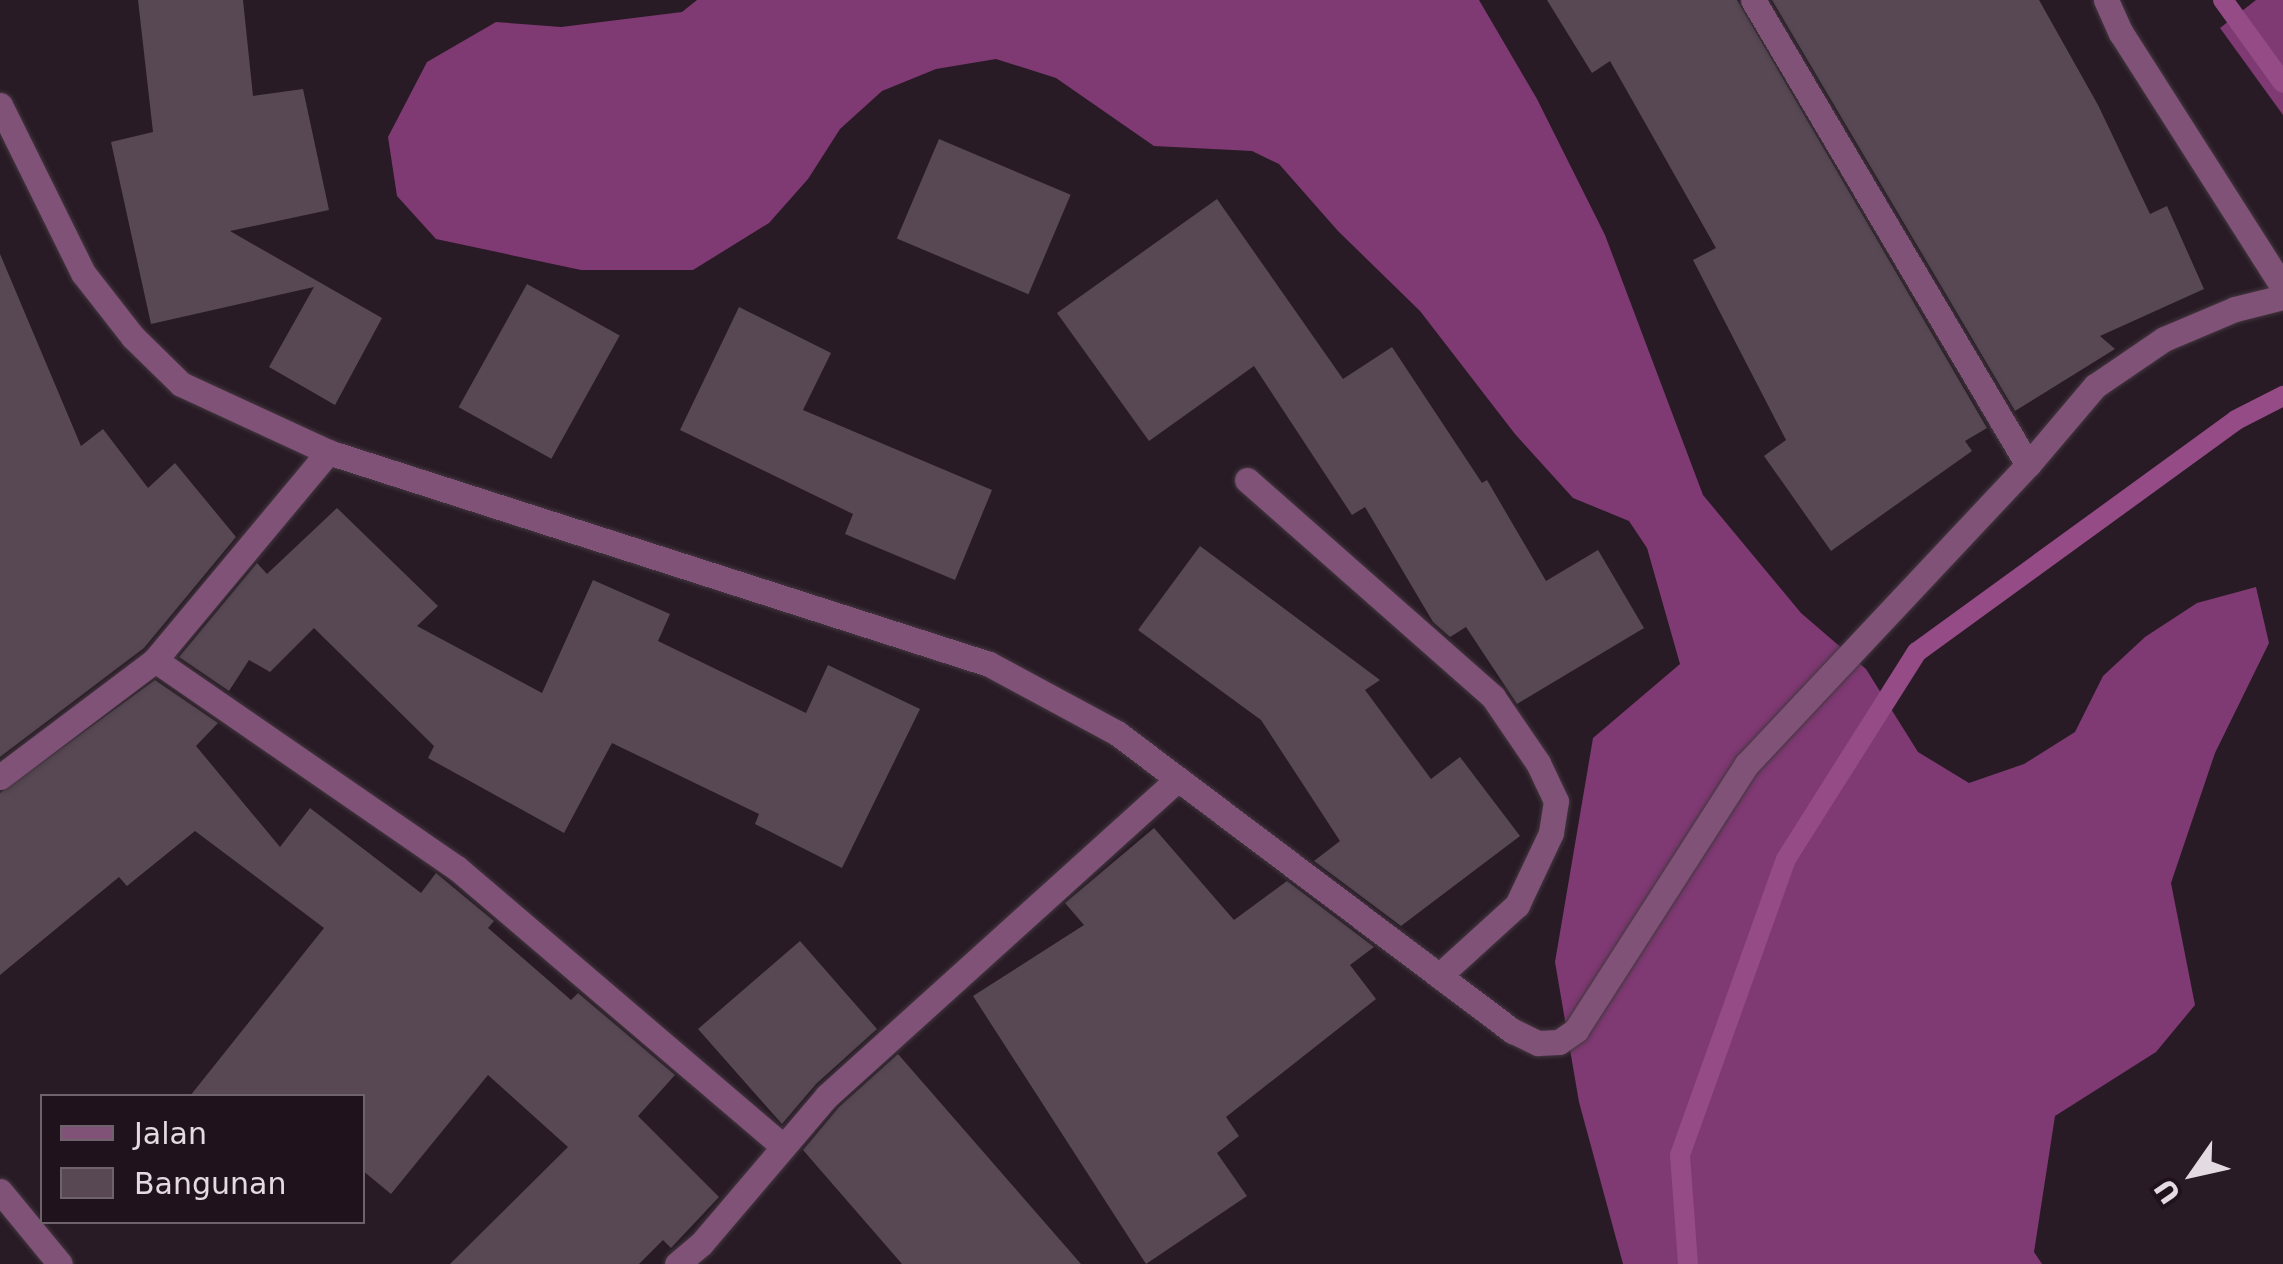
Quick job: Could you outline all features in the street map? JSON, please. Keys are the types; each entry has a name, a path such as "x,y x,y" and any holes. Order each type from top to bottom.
{"street":[{"path":"1753,0 2028,465"},
{"path":"2106,0 2120,34 2283,287"},
{"path":"0,106 83,274 132,337 181,384 328,452 989,664 1116,732 1439,976 1513,1030 1538,1043 1559,1042 1576,1030 1748,764 2028,465 2095,386 2164,338 2235,308 2283,297"},
{"path":"0,778 155,660 328,452"},
{"path":"1247,480 1493,697 1538,763 1556,802 1551,833 1517,905 1439,976"},
{"path":"155,660 457,868 783,1146"},
{"path":"678,1264 702,1244 827,1096 932,997 1178,779"},
{"path":"0,1191 60,1264"}],"shaded area":[{"path":"697,0 1479,0 1537,99 1605,235 1703,495 1801,613 1866,669 1918,752 1969,783 2024,764 2075,732 2103,676 2145,637 2197,603 2256,587 2269,643 2215,753 2171,883 2195,1005 2156,1052 2055,1116 2034,1252 2042,1264 1623,1264 1579,1102 1555,962 1593,738 1680,664 1647,548 1629,521 1573,498 1515,434 1420,311 1338,231 1279,164 1252,151 1154,146 1056,78 996,59 936,69 882,91 840,129 808,179 769,223 693,270 581,270 436,239 397,196 388,137 427,62 496,22 561,27 682,12"},
{"path":"2256,0 2283,0 2283,115 2220,28"}],"building":[{"path":"138,0 243,0 253,96 303,89 329,210 230,231 382,318 335,405 269,367 314,287 151,324 111,142 153,132"},
{"path":"1547,0 1737,0 1987,428 1965,441 1972,451 1831,551 1764,456 1786,440 1693,260 1716,248 1610,61 1592,73"},
{"path":"1772,0 2039,0 2098,105 2150,214 2167,206 2204,289 2100,336 2115,349 2015,411"},
{"path":"939,139 1071,195 1028,294 897,238"},
{"path":"1217,199 1343,379 1392,347 1482,483 1487,480 1546,581 1598,550 1644,628 1517,704 1466,627 1450,637 1433,622 1365,507 1352,515 1254,366 1149,441 1057,313"},
{"path":"0,254 81,446 103,429 148,488 175,463 236,537 144,648 0,757"},
{"path":"527,284 620,335 551,459 459,407"},
{"path":"739,307 831,353 803,410 992,490 955,580 845,534 853,514 680,430"},
{"path":"337,508 438,606 417,626 542,693 593,580 670,614 658,641 806,713 828,665 920,709 842,868 755,824 759,814 612,743 564,833 428,758 434,746 314,628 270,672 249,660 229,691 179,657 257,563 267,574"},
{"path":"1200,546 1380,680 1365,690 1431,779 1460,757 1520,836 1401,926 1314,861 1340,841 1261,720 1138,630"},
{"path":"155,680 218,723 196,746 280,847 310,808 421,893 436,873 494,921 488,928 571,1000 578,993 675,1075 638,1116 719,1197 671,1248 663,1240 639,1264 450,1264 568,1147 488,1075 391,1194 365,1172 365,1094 192,1094 324,928 195,831 127,886 119,877 0,975 0,793"},
{"path":"1154,828 1234,920 1287,881 1374,947 1350,965 1376,999 1226,1117 1239,1136 1217,1153 1247,1196 1146,1264 973,996 1084,925 1065,903"},
{"path":"800,941 877,1029 816,1084 782,1124 698,1029"},
{"path":"898,1054 1081,1264 902,1264 803,1150 839,1107"}],"waterway":[{"path":"2223,0 2283,83"},
{"path":"1688,1264 1680,1155 1786,859 1917,652 2236,420 2283,396"}]}
